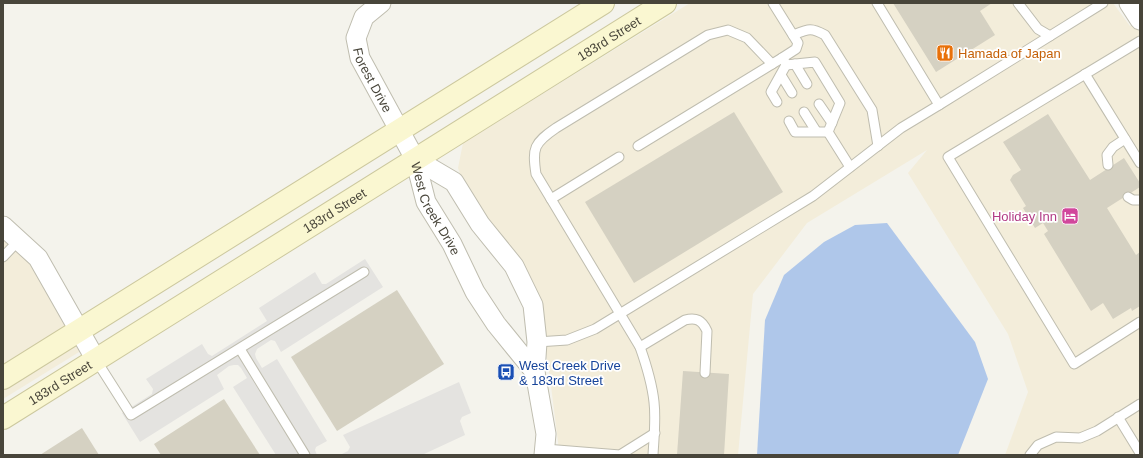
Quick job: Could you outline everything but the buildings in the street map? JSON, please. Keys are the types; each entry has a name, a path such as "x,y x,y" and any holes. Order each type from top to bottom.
{"street":[{"name":"Forest Drive","path":"381,3 364,17 356,38 360,58 415,160"},
{"path":"3,378 602,3"},
{"name":"183rd Street","path":"3,418 665,3"},
{"path":"1129,3 1140,20"},
{"name":"West Creek Drive","path":"415,160 454,182 480,224 514,266 533,305 537,342 534,372 546,434 545,452"},
{"name":"West Creek Drive","path":"415,160 426,202 452,244 475,292 496,324 534,372"},
{"path":"3,226 38,258 96,360"}],"lane":[{"path":"773,3 798,43 771,92 777,102"},
{"path":"877,3 939,105"},
{"path":"1018,3 1038,30 1050,36"},
{"path":"537,342 567,340 596,329 813,196 901,128 1103,3"},
{"path":"793,35 807,29 815,30 825,35 872,110 878,146"},
{"path":"653,455 655,433 654,402 647,368 640,347 536,174 533,156 540,139 708,35 728,30 747,38 772,64"},
{"path":"1140,41 948,157 1074,364 1140,322"},
{"path":"638,146 772,64 815,62 840,103 830,127 816,132 796,132 789,121"},
{"path":"788,63 807,84"},
{"path":"1085,74 1140,164"},
{"path":"781,75 792,93"},
{"path":"819,104 850,168"},
{"path":"804,112 816,132"},
{"path":"1108,165 1107,155 1113,148 1125,139"},
{"path":"551,199 619,157"},
{"path":"1128,197 1133,200 1140,200"},
{"path":"3,257 19,240"},
{"path":"96,360 131,414 240,349 364,272"},
{"path":"640,347 685,320 699,320 704,325 706,331 705,373"},
{"path":"240,349 305,455"},
{"path":"1030,455 1038,445 1056,437 1080,438 1098,431 1140,404"},
{"path":"1118,417 1140,453"},
{"path":"545,452 620,455 655,433"}],"shaded area":[{"path":"690,3 1113,3 1130,26 1140,17 1140,455 1005,455 1028,392 1008,334 908,173 927,150 807,223 753,294 738,455 558,455 559,450 550,378 535,288 467,194 458,168 463,143"},
{"path":"3,217 92,344 3,399"},
{"path":"365,259 383,287 281,352 275,341 271,340 257,349 255,354 262,368 277,359 327,441 316,447 315,450 317,455 276,455 233,387 247,378 238,365 229,366 217,375 224,389 140,442 122,413 152,394 153,389 146,379 202,344 208,354 212,356 267,321 259,308 315,272 322,284 326,284"},
{"path":"459,382 471,413 462,417 460,421 465,435 422,455 340,455 348,451 350,447 343,435"}],"water":[{"path":"887,223 975,342 988,379 958,455 757,455 765,320 784,275 824,242 855,225"}],"place":[{"name":"Hamada of Japan","path":"945,53"},
{"name":"Holiday Inn","path":"1070,216"},
{"name":"West Creek Drive & 183rd Street","path":"506,372"}]}
